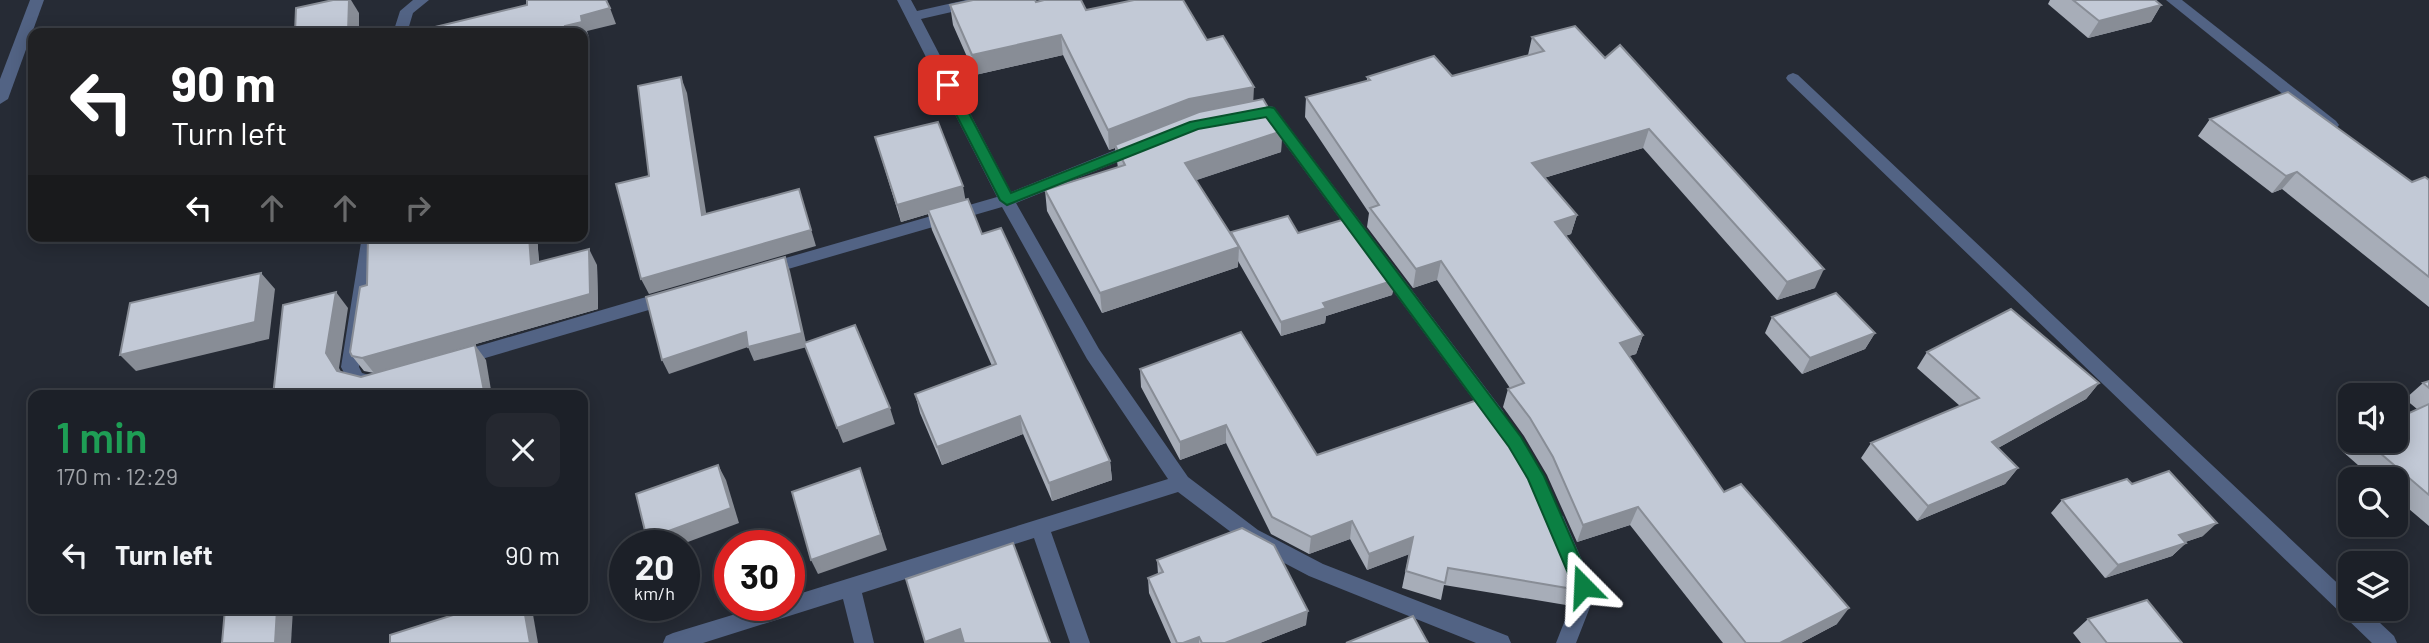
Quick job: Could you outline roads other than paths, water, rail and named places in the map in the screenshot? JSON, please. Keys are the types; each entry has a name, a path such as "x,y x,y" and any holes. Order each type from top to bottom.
{"street":[{"path":"0,99 37,0"},
{"path":"402,28 407,11 422,0"},
{"path":"986,0 908,8 1007,200 1093,354 1181,483 1251,536 1316,570 1502,643"},
{"path":"2173,0 2343,135"},
{"path":"1793,78 2338,597"},
{"path":"1232,118 1269,111 1507,431"},
{"path":"743,276 1007,200 1150,142"},
{"path":"369,242 350,367 356,379 374,383 387,379"},
{"path":"440,364 691,291"},
{"path":"673,643 1181,483"},
{"path":"1546,500 1583,586 1582,602 1566,643"},
{"path":"1040,528 1080,643"},
{"path":"850,587 864,643"},
{"path":"2364,621 2387,643"}]}
